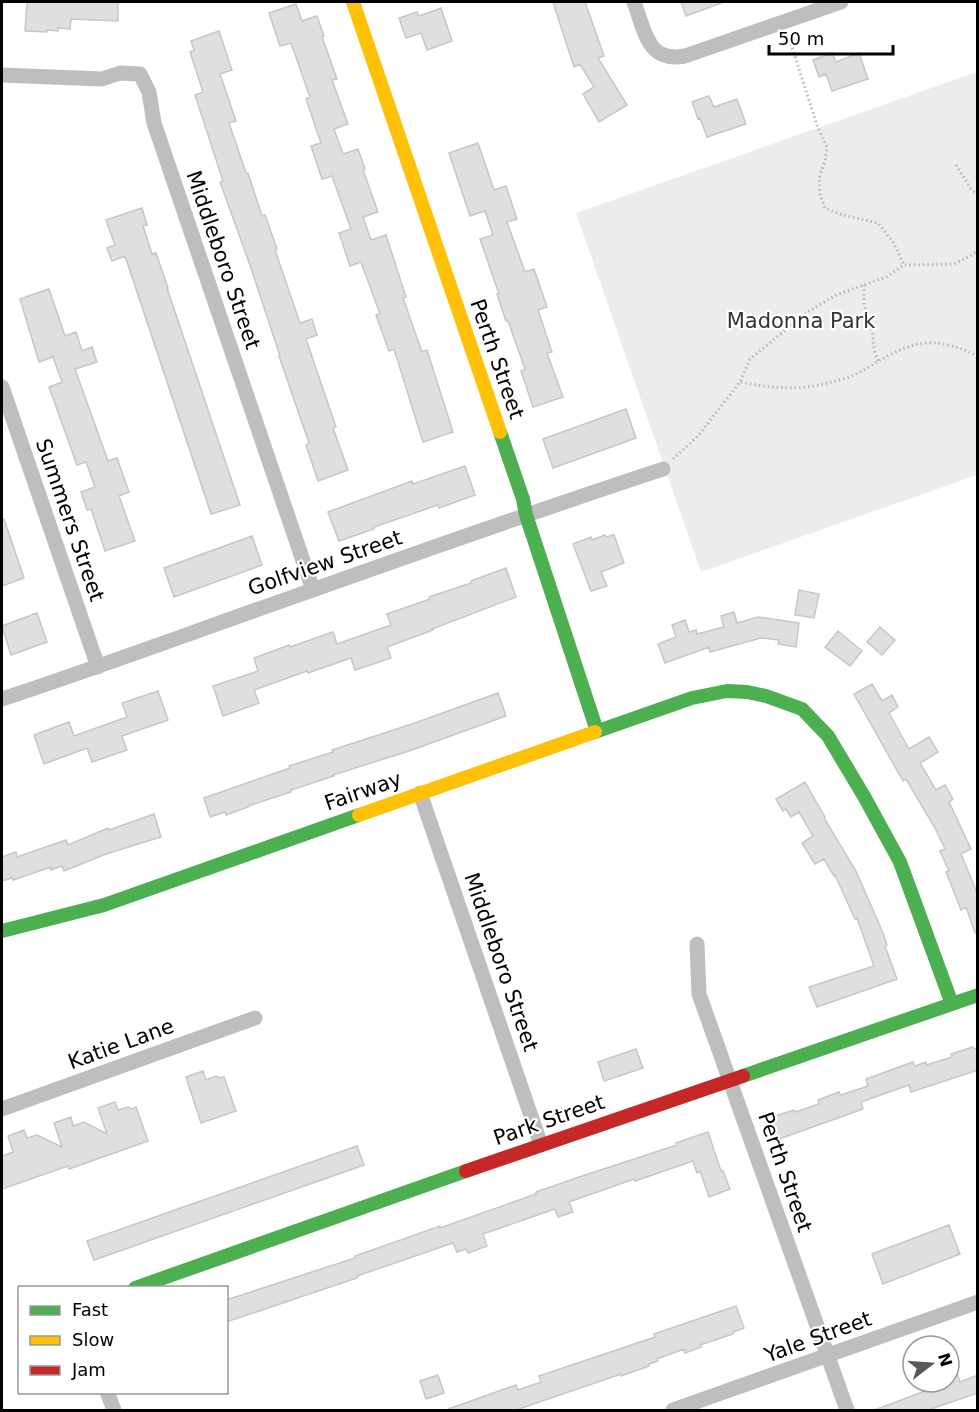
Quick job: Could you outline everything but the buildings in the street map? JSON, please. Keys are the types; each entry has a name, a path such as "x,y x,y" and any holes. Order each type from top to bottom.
{"street":[{"name":"Perth Street","path":"353,2 523,499 526,515 597,731"},
{"path":"634,2 652,47 661,55 674,58 841,2"},
{"name":"Middleboro Street","path":"2,75 102,79 120,73 140,74 149,92 154,123 313,590"},
{"name":"Summers Street","path":"2,387 98,667"},
{"name":"Golfview Street","path":"2,699 663,469"},
{"name":"Fairway","path":"2,931 104,905 692,698 712,693 739,692 766,696 802,709 828,736 900,862 952,1004"},
{"name":"Middleboro Street","path":"420,793 541,1145"},
{"name":"Perth Street","path":"697,944 699,994 847,1410"},
{"name":"Park Street","path":"138,1286 978,995"},
{"name":"Katie Lane","path":"2,1109 255,1018"},
{"name":"Yale Street","path":"673,1410 978,1302"},
{"path":"108,1394 114,1410"}],"path":[{"path":"783,22 826,147 825,161 819,177 820,195 825,208 839,214 878,223 893,242 904,265"},
{"path":"956,165 971,189 978,195"},
{"path":"663,469 698,436 740,382 750,359 809,311 836,295 886,277 904,265 954,264 972,255 978,249"},
{"path":"864,285 864,304 872,329 878,361"},
{"path":"740,382 794,389 825,384 856,374 894,352 919,342 943,344 967,350 978,357"}],"green space":[{"name":"Madonna Park","path":"977,72 977,475 701,572 576,213"}],"traffic: fast":[{"path":"500,432 597,731"},
{"path":"595,732 692,698 727,691 766,696 802,709 828,736 900,862 952,1004"},
{"path":"2,931 104,905 359,815"},
{"path":"743,1076 978,995"},
{"path":"141,1286 466,1171"}],"traffic: slow":[{"path":"353,2 500,432"},
{"path":"359,815 595,732"}],"traffic: jam":[{"path":"466,1171 743,1076"}]}
